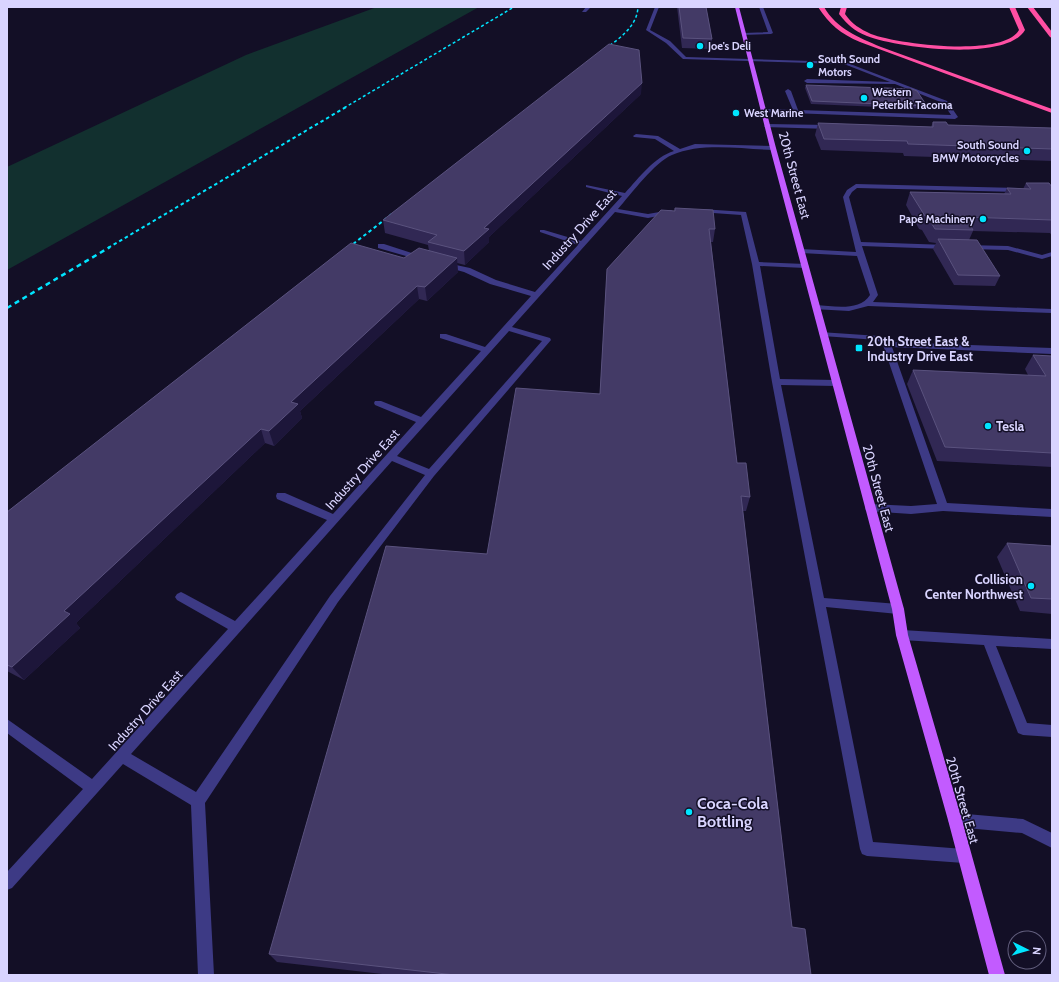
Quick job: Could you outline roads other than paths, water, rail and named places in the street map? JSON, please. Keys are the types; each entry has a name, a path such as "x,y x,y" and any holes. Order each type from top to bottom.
{"highway":[{"path":"821,7 827,19 835,26 858,40 1052,111"},
{"path":"844,7 842,14 845,21 852,27 869,34 911,45 960,49 1000,45 1011,42 1019,36 1022,30 1012,7"},
{"path":"1030,7 1052,36"}],"main road":[{"name":"20th Street East","path":"737,7 767,126 898,609 902,635 996,975"}],"street":[{"path":"584,11 589,7"},
{"path":"657,7 648,30 668,42 685,58 845,63 945,102 956,117 763,111"},
{"path":"744,34 771,33 761,7"},
{"path":"806,81 901,85"},
{"path":"788,91 796,112"},
{"path":"767,126 832,127"},
{"path":"636,136 656,137 679,151"},
{"name":"Industry Drive East","path":"7,884 648,171 663,158 695,146 773,148"},
{"path":"588,186 627,195"},
{"path":"816,307 856,308 868,304 873,300 874,295 857,244 846,197 849,191 856,186 1029,191"},
{"path":"614,210 648,216 677,211"},
{"path":"691,210 744,213 756,264 776,382 867,849 964,856"},
{"path":"542,231 583,244"},
{"path":"857,244 952,247"},
{"path":"381,246 467,270 493,282 537,295"},
{"path":"960,247 1008,248 1042,256 1052,254"},
{"path":"801,251 860,254"},
{"path":"756,264 805,266"},
{"path":"868,304 1052,311"},
{"path":"206,975 198,801 334,599 431,474 547,340 508,328"},
{"path":"823,334 879,338 887,344 943,507"},
{"path":"443,336 487,350"},
{"path":"887,344 1052,351"},
{"path":"776,382 836,383"},
{"path":"378,403 423,421"},
{"path":"391,456 431,474"},
{"path":"281,496 334,519"},
{"path":"870,508 910,510 943,507 1052,513"},
{"path":"181,597 237,628"},
{"path":"819,602 898,609"},
{"path":"902,635 1052,644"},
{"path":"988,640 1023,729 1052,731"},
{"path":"7,725 93,788"},
{"path":"122,756 198,801"},
{"path":"954,820 1023,826 1052,841"}],"railway":[{"path":"344,108 514,7"},
{"path":"601,52 625,33 630,27 637,14 638,7"},
{"path":"108,248 346,107"},
{"path":"348,248 392,214"},
{"path":"7,308 110,247"},
{"path":"345,250 349,247"}],"place":[{"name":"Joe's Deli","path":"700,46"},
{"name":"South Sound Motors","path":"810,65"},
{"name":"Western Peterbilt Tacoma","path":"864,98"},
{"name":"West Marine","path":"736,113"},
{"name":"South Sound BMW Motorcycles","path":"1027,151"},
{"name":"Papé Machinery","path":"983,219"},
{"name":"20th Street East & Industry Drive East","path":"859,348"},
{"name":"Tesla","path":"988,426"},
{"name":"Collision Center Northwest","path":"1031,586"},
{"name":"Coca-Cola Bottling","path":"689,812"}]}
